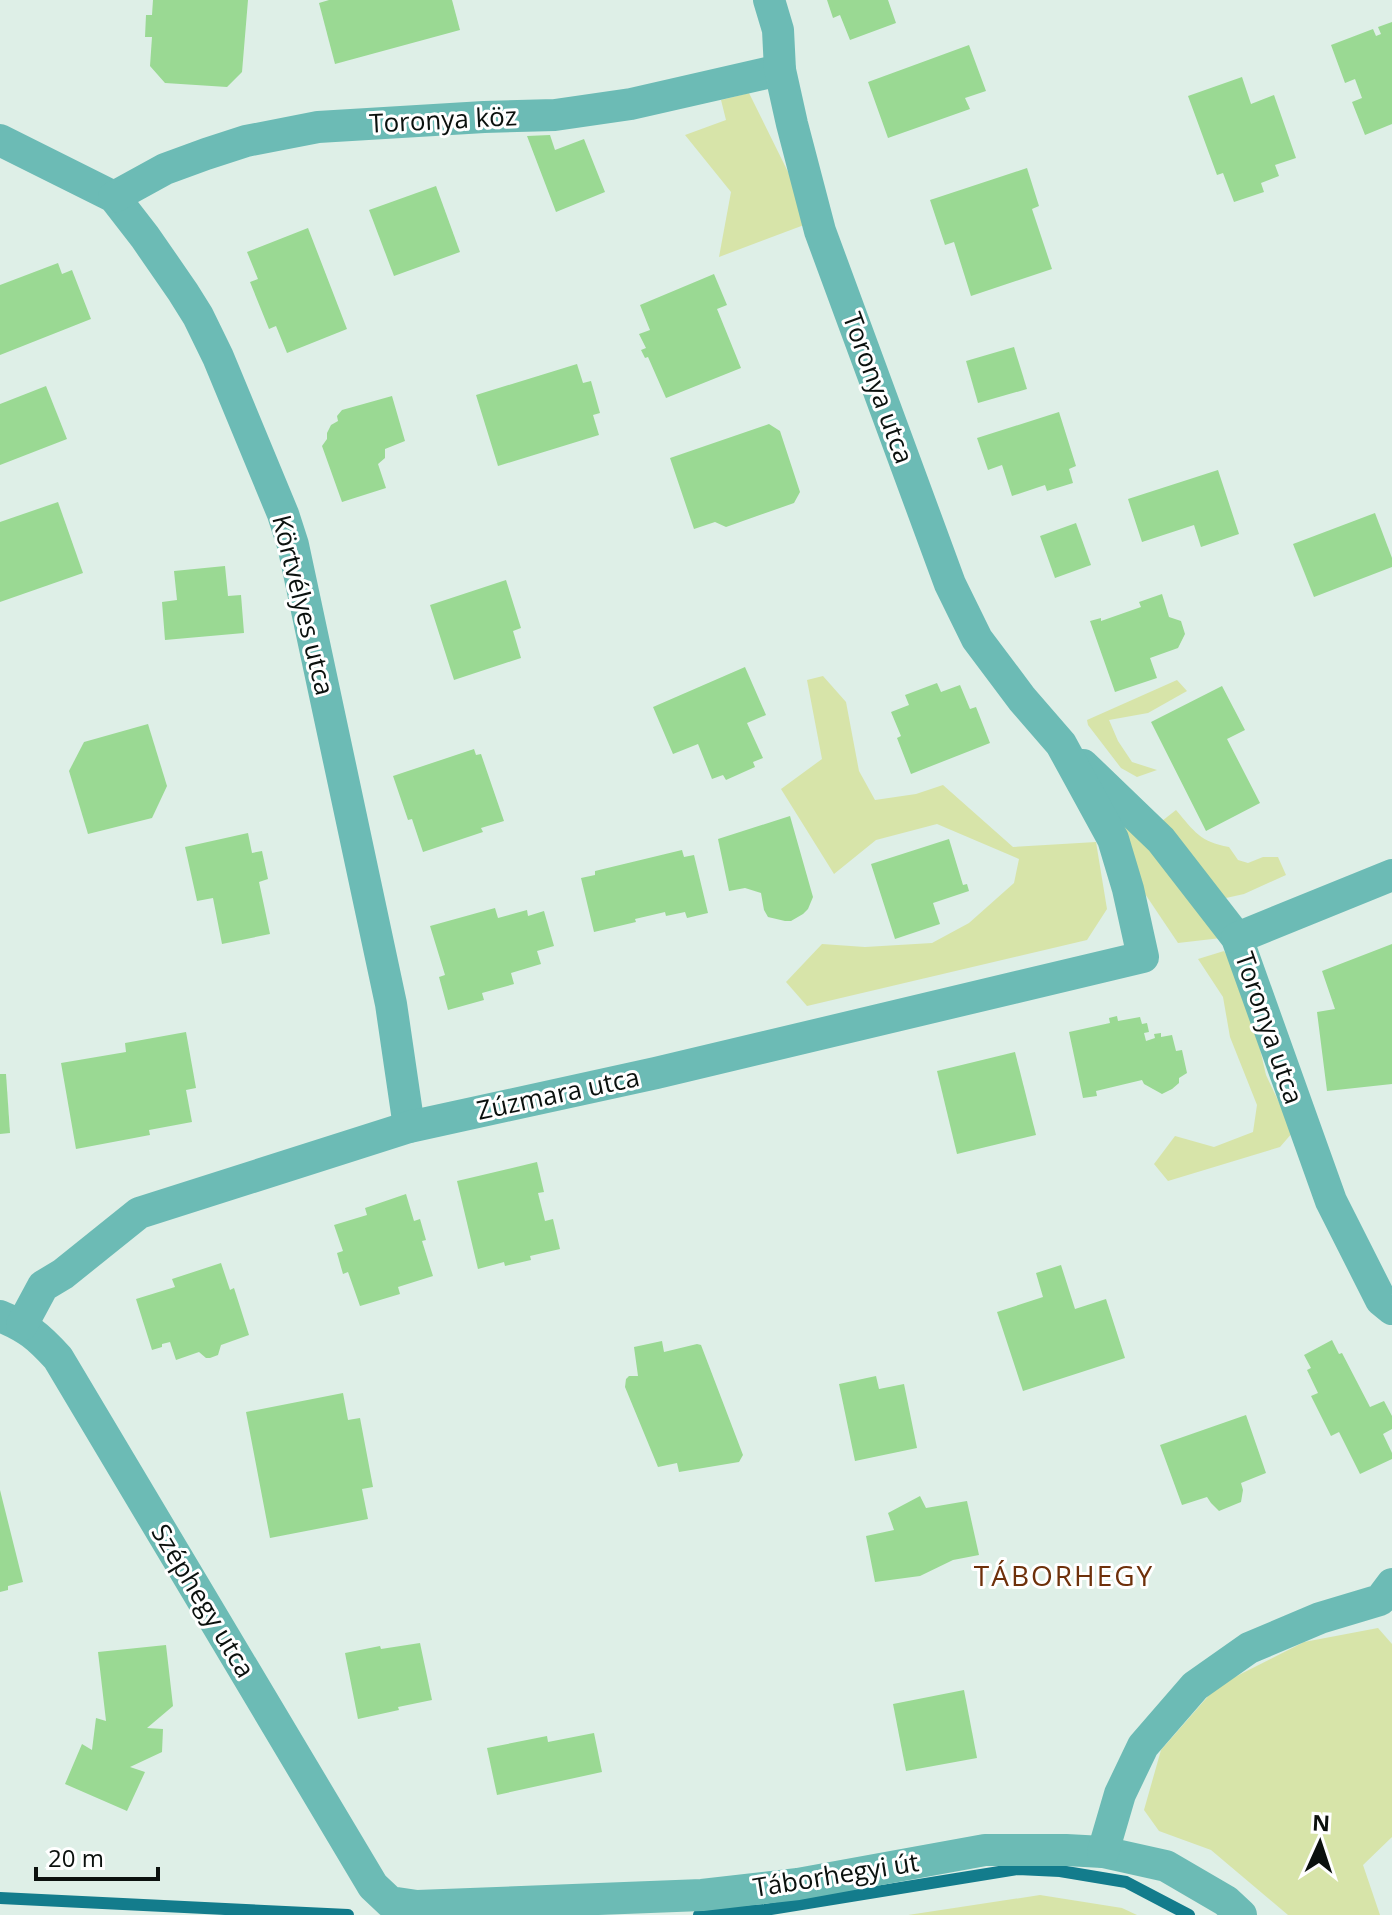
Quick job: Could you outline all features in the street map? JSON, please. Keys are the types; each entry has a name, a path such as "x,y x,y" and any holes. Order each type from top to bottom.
{"street":[{"name":"Toronya utca","path":"769,0 778,30 780,70 820,231 950,584 977,639 1022,699 1061,744 1161,840 1237,938 1331,1201 1381,1300 1392,1309"},
{"name":"Toronya köz","path":"114,197 165,169 206,154 246,141 318,127 555,115 631,104 780,70"},
{"name":"Körtvélyes utca","path":"0,140 114,197 198,316 218,357 293,545 391,1004 409,1127"},
{"name":"Toronya utca","path":"1061,744 1113,839 1143,957"},
{"path":"1237,938 1392,875"},
{"name":"Zúzmara utca","path":"11,1321 43,1286 63,1274 139,1213 409,1127 656,1073 1143,957"},
{"name":"Széphegy utca","path":"11,1321 40,1338 58,1358 373,1886"},
{"path":"1103,1852 1120,1794 1143,1746 1195,1686 1249,1648 1320,1618 1380,1600 1392,1584"},
{"name":"Táborhegyi út","path":"373,1886 390,1902 417,1906 702,1895 798,1884 985,1850 1066,1850 1103,1852 1166,1866 1226,1901 1241,1915"}],"green space":[{"path":"749,93 791,178 804,225 719,257 731,192 685,135 726,120 721,100"},
{"path":"823,676 846,702 859,771 875,800 916,794 943,785 1013,847 1096,842 1107,909 1087,940 807,1006 786,982 822,944 865,947 932,943 969,923 1014,883 1019,859 937,824 876,840 834,874 781,789 822,759 807,680"},
{"path":"1177,680 1187,691 1148,713 1109,720 1132,762 1157,770 1137,777 1121,768 1087,720"},
{"path":"1176,810 1198,834 1229,847 1238,860 1248,863 1263,857 1278,857 1286,875 1244,894 1226,898 1162,821"},
{"path":"1117,816 1149,838 1221,938 1178,943 1131,873"},
{"path":"1224,951 1245,984 1266,1075 1293,1132 1280,1147 1168,1181 1154,1164 1175,1136 1214,1147 1253,1132 1257,1105 1230,1037 1223,997 1198,959"},
{"path":"1378,1628 1392,1644 1392,1837 1363,1865 1380,1915 1288,1915 1211,1850 1159,1831 1144,1810 1161,1750 1217,1686 1304,1642"},
{"path":"1040,1895 1122,1908 1137,1915 908,1915"}],"building":[{"path":"153,0 248,0 242,72 227,87 165,83 150,66 152,37 145,37 146,15 152,15"},
{"path":"329,0 452,0 460,30 335,64 319,3"},
{"path":"827,0 888,0 896,23 850,40 840,15 833,18"},
{"path":"1392,22 1392,124 1365,135 1352,102 1362,98 1355,79 1345,83 1331,45 1373,29 1376,36 1381,34 1378,27"},
{"path":"969,45 986,91 965,98 970,109 888,138 868,82"},
{"path":"1242,77 1251,104 1274,95 1296,158 1275,165 1279,176 1261,183 1264,192 1234,202 1223,173 1217,175 1188,96"},
{"path":"550,135 555,150 584,139 605,192 556,212 527,136"},
{"path":"1027,168 1039,206 1032,209 1052,269 971,296 954,242 945,245 930,200"},
{"path":"436,186 460,252 394,276 369,210"},
{"path":"308,228 347,329 287,353 276,326 269,329 250,282 258,279 247,252"},
{"path":"58,263 62,274 72,270 91,319 0,355 0,285"},
{"path":"714,274 727,305 717,309 741,368 666,398 648,357 645,358 641,350 646,348 639,334 650,330 640,305"},
{"path":"1014,347 1027,389 978,403 966,361"},
{"path":"577,364 583,383 591,381 600,413 593,415 599,435 498,466 476,395"},
{"path":"46,386 67,439 0,465 0,404"},
{"path":"392,396 405,441 385,449 385,458 378,464 386,488 342,502 322,446 327,433 331,425 338,421 337,416 342,410"},
{"path":"1059,412 1076,466 1069,469 1073,483 1047,491 1045,485 1012,496 1002,465 988,470 977,438"},
{"path":"769,424 780,431 800,492 794,503 726,527 715,522 694,529 670,458"},
{"path":"1218,470 1239,534 1201,547 1194,525 1142,542 1128,499"},
{"path":"58,502 83,573 0,602 0,522"},
{"path":"1375,513 1392,558 1392,567 1314,597 1293,544"},
{"path":"1076,523 1091,565 1055,578 1040,536"},
{"path":"225,566 228,596 241,595 244,633 165,640 162,602 177,600 174,571"},
{"path":"506,580 521,628 513,631 521,658 454,680 430,605"},
{"path":"1162,594 1169,617 1181,621 1185,634 1178,648 1150,658 1157,678 1115,692 1090,621 1101,618 1101,621 1141,607 1139,602"},
{"path":"745,667 766,715 747,723 763,758 753,762 755,767 726,780 723,775 712,779 698,744 673,754 653,707"},
{"path":"937,683 941,692 960,685 970,709 976,707 990,743 911,774 891,712 909,705 905,695"},
{"path":"1222,686 1245,730 1227,739 1260,803 1206,831 1151,722"},
{"path":"148,724 167,786 152,818 88,834 69,771 84,742"},
{"path":"474,749 476,755 481,754 504,821 481,828 483,832 423,852 393,776"},
{"path":"790,816 813,897 803,914 785,921 768,917 761,893 745,888 729,891 718,839"},
{"path":"248,833 252,853 262,851 268,879 259,882 270,934 222,944 213,898 197,901 185,847"},
{"path":"949,839 963,885 967,884 969,891 933,903 940,924 895,939 871,864"},
{"path":"682,850 684,857 694,855 708,913 687,918 685,912 666,916 665,912 594,932 581,878 595,875 595,871"},
{"path":"495,908 498,918 527,910 528,916 544,911 554,946 537,951 541,964 511,973 514,984 482,993 484,1000 448,1010 439,977 445,975 430,926"},
{"path":"1392,944 1392,1084 1327,1091 1317,1012 1335,1009 1322,971"},
{"path":"1117,1016 1118,1021 1140,1017 1142,1024 1147,1023 1149,1032 1144,1033 1146,1041 1155,1038 1154,1034 1161,1033 1161,1037 1172,1035 1176,1051 1182,1050 1187,1073 1179,1078 1179,1083 1172,1089 1162,1094 1142,1080 1096,1091 1097,1096 1083,1098 1069,1032 1110,1023 1109,1018"},
{"path":"186,1032 196,1088 186,1090 192,1122 149,1130 150,1135 76,1149 61,1063 126,1052 125,1043"},
{"path":"1015,1052 1036,1135 957,1154 937,1071"},
{"path":"0,1074 6,1074 10,1133 0,1134"},
{"path":"537,1162 544,1192 538,1193 545,1221 553,1219 560,1249 530,1256 531,1260 505,1266 504,1262 478,1269 457,1181"},
{"path":"406,1194 414,1221 420,1219 426,1240 422,1241 433,1276 398,1287 400,1294 360,1306 348,1272 343,1274 337,1253 343,1251 334,1225 367,1215 365,1208"},
{"path":"221,1263 230,1290 234,1288 249,1335 221,1345 218,1355 210,1358 199,1352 176,1360 170,1342 152,1350 136,1299 175,1287 172,1279"},
{"path":"1061,1265 1075,1309 1106,1299 1125,1358 1023,1391 997,1312 1043,1297 1036,1273"},
{"path":"1332,1340 1370,1407 1384,1401 1392,1416 1392,1429 1383,1434 1392,1459 1360,1474 1339,1432 1331,1436 1311,1396 1318,1393 1304,1355"},
{"path":"662,1341 664,1352 701,1345 743,1455 739,1462 679,1472 677,1463 658,1467 625,1387 629,1376 638,1376 634,1347"},
{"path":"876,1376 879,1389 904,1384 917,1448 855,1461 839,1384"},
{"path":"343,1393 348,1420 360,1418 373,1487 362,1489 368,1519 270,1538 246,1412"},
{"path":"1246,1415 1266,1473 1241,1483 1241,1502 1219,1511 1207,1497 1182,1505 1160,1445"},
{"path":"0,1490 23,1582 0,1592"},
{"path":"920,1496 926,1508 967,1501 979,1555 953,1560 920,1576 875,1582 866,1536 894,1530 888,1513"},
{"path":"420,1643 432,1700 358,1719 345,1653"},
{"path":"166,1645 173,1706 147,1728 163,1729 162,1752 130,1767 145,1772 127,1811 65,1784 82,1744 92,1750 96,1718 106,1721 98,1652"},
{"path":"964,1690 977,1758 906,1771 893,1704"},
{"path":"594,1733 602,1772 497,1795 487,1748 547,1736 548,1742"}],"waterway":[{"path":"699,1915 765,1910 1018,1869 1060,1871 1126,1882 1189,1915"},
{"path":"0,1898 348,1915"}],"district":[{"name":"TÁBORHEGY","path":"1064,1576"}]}
